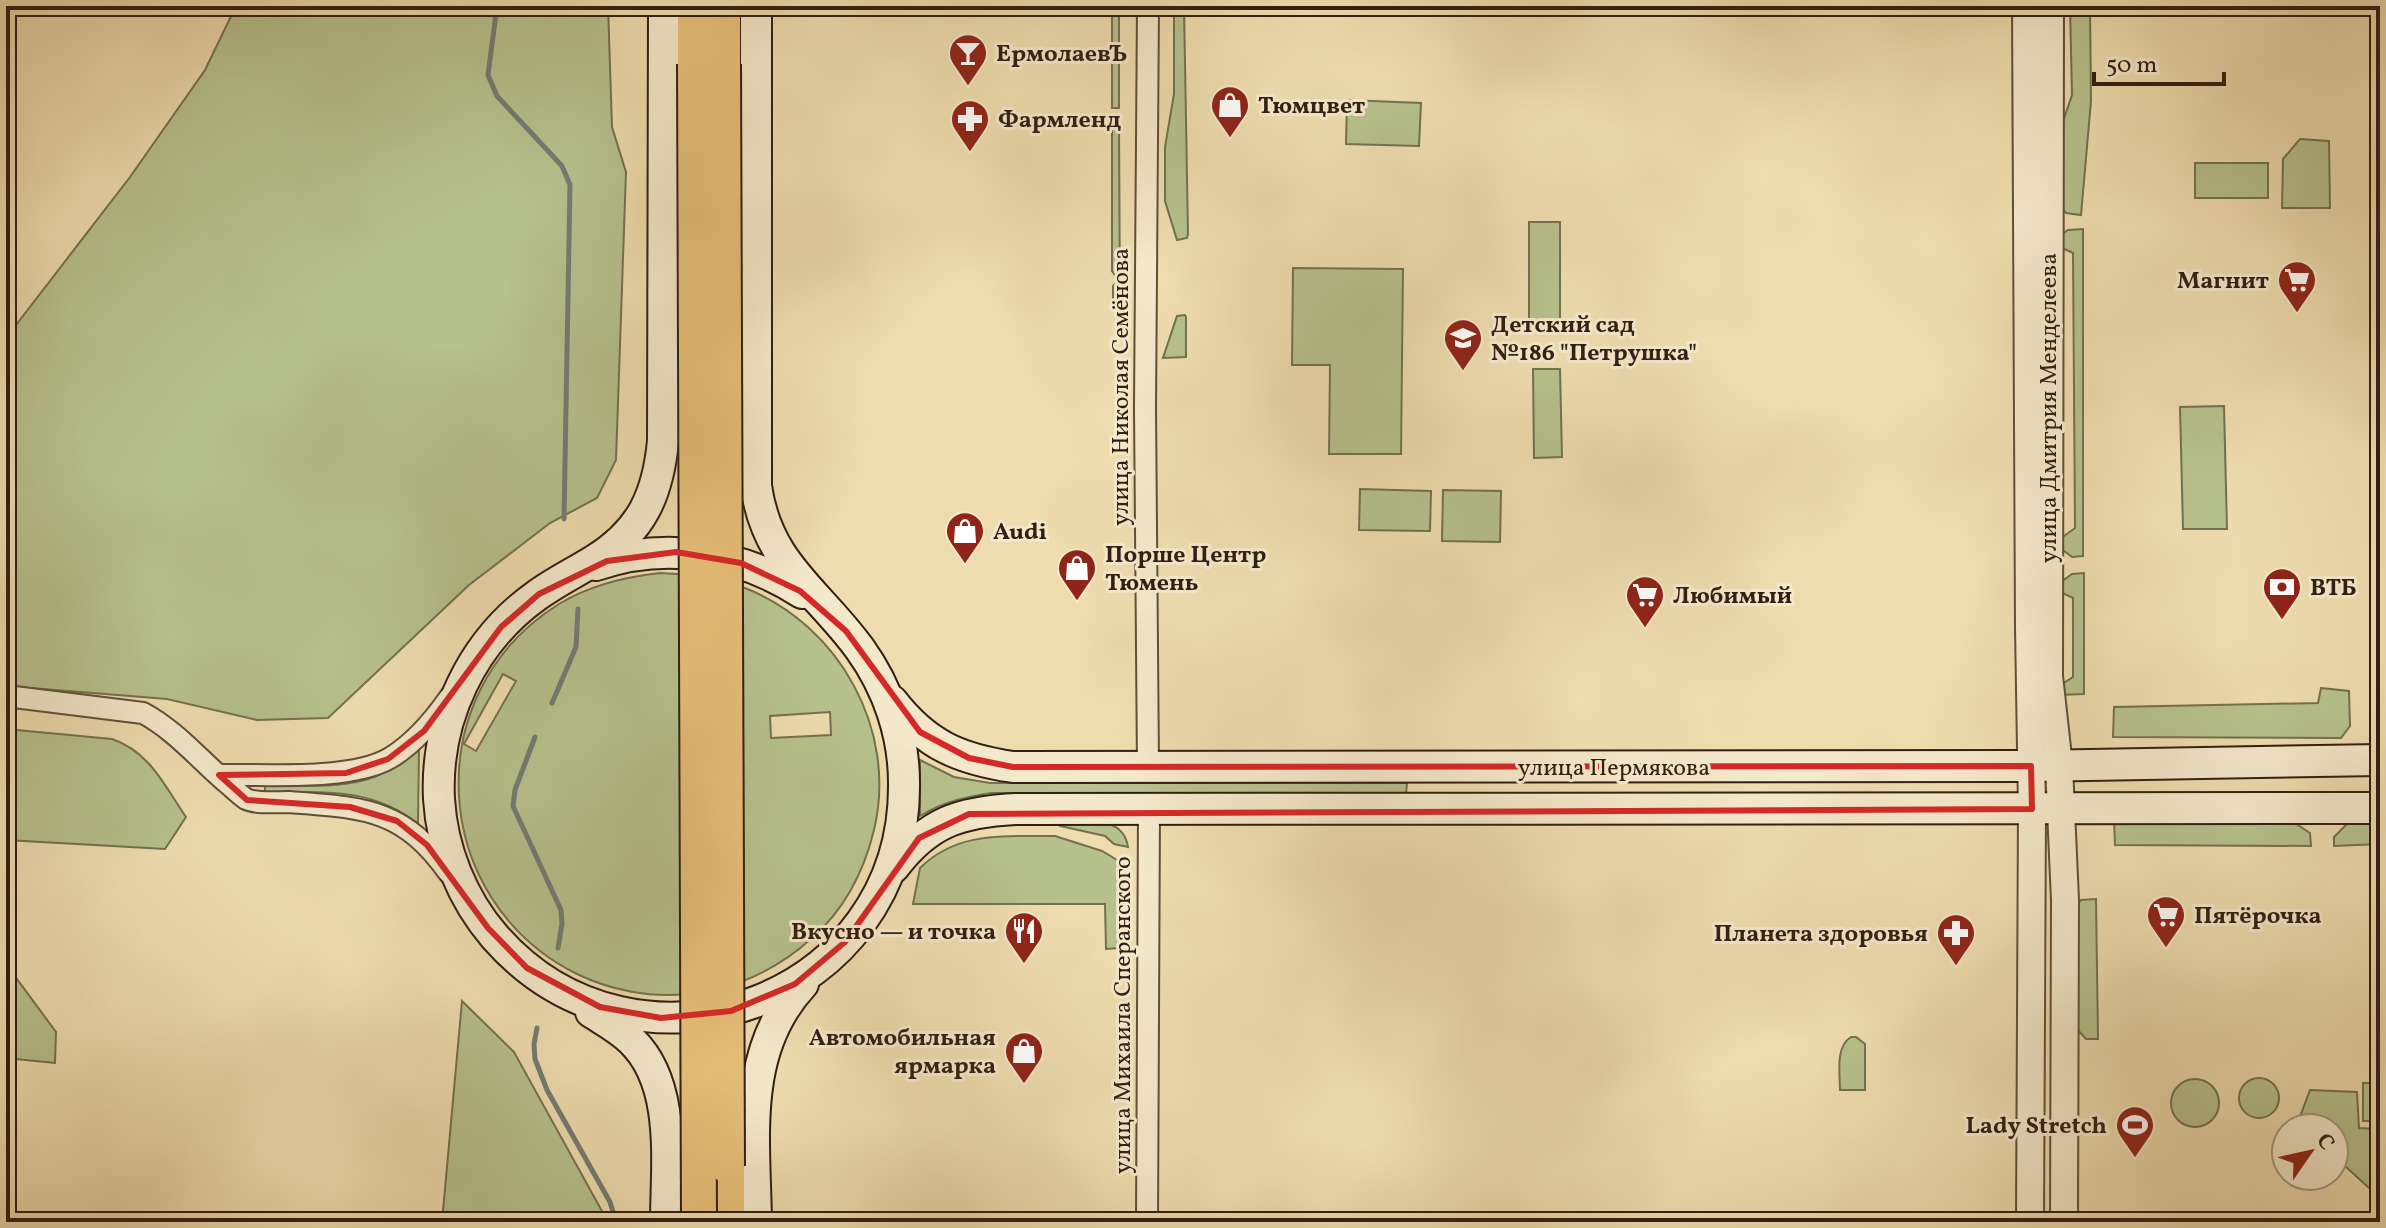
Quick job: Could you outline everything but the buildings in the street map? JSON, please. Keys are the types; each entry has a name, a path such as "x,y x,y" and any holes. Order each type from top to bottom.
{"highway":[{"path":"695,6 709,64 727,1222"},
{"path":"699,1222 709,64 723,6"}],"main road":[{"path":"664,6 663,441 654,491 626,536 597,559 519,609 471,667 458,692 445,731 439,772 439,800 449,855 472,905 506,949 527,968 632,1041 644,1055 661,1092 665,1127 666,1222"},
{"path":"756,6 756,486 759,510 774,546 859,647 880,682 889,701 900,742 904,785 901,827 881,888 858,925 785,1005 767,1040 761,1058 755,1110 756,1222"},
{"path":"560,580 607,561 632,556 676,552 698,554 741,563 761,571 800,591 832,617"},
{"name":"улица Пермякова","path":"880,682 906,718 936,744 969,758 1013,767 2045,766 2380,760"},
{"name":"улица Пермякова","path":"881,888 905,852 933,828 961,816 1015,809 2380,808"},
{"path":"549,984 574,997 626,1014 661,1018 696,1017 731,1011 764,1000 795,984 829,957"}],"street":[{"name":"улица Николая Семёнова","path":"1148,6 1145,408 1148,767"},
{"name":"улица Дмитрия Менделеева","path":"2026,6 2046,809"},
{"name":"улица Дмитрия Менделеева","path":"2045,766 2049,676 2050,6"},
{"path":"219,775 346,773 380,763 401,751 424,731 471,667"},
{"path":"6,696 143,713 160,722 247,800 350,807 397,821 427,845 472,905"},
{"name":"улица Михаила Сперанского","path":"1147,1222 1149,809"},
{"path":"2030,1222 2046,809"},
{"path":"2046,809 2065,900 2064,1222"}],"highlighted area":[{"path":"676,552 741,563 800,591 846,631 920,732 969,758 1013,767 2031,766 2032,809 969,814 919,838 845,942 795,984 731,1011 661,1018 600,1007 527,968 488,928 427,845 397,821 350,807 247,800 219,775 346,773 388,759 424,731 501,627 539,594 607,561"}],"green space":[{"path":"236,6 608,6 612,127 626,172 616,460 597,498 550,523 469,585 328,718 257,720 167,699 6,686 6,338 130,177 205,70"},
{"path":"1112,6 1119,6 1119,108 1112,108"},
{"path":"1174,6 1184,6 1188,234 1187,238 1177,240 1165,201 1165,147 1174,94"},
{"path":"2070,6 2090,6 2091,101 2081,215 2066,213 2059,204 2060,130 2072,95"},
{"path":"1347,100 1421,103 1419,146 1346,144"},
{"path":"1112,123 1119,124 1120,308 1113,308 1113,286 1118,280 1112,271"},
{"path":"2300,139 2329,141 2330,208 2282,208 2283,159"},
{"path":"2195,163 2268,163 2268,198 2195,198"},
{"path":"1529,222 1560,222 1560,331 1529,330"},
{"path":"2083,229 2083,556 2072,557 2060,548 2060,539 2075,528 2073,253 2060,247 2059,236 2068,230"},
{"path":"1293,268 1403,269 1401,454 1329,454 1330,365 1292,365"},
{"path":"1185,315 1186,357 1163,358 1177,316"},
{"path":"1533,369 1560,369 1562,457 1534,458"},
{"path":"2224,406 2227,529 2183,529 2180,407"},
{"path":"1360,489 1431,491 1430,531 1359,530"},
{"path":"1443,490 1501,491 1500,542 1442,541"},
{"path":"660,573 693,575 735,584 779,605 808,627 833,654 854,685 869,719 877,755 879,792 874,830 865,860 843,902 823,927 784,960 754,976 721,988 673,995 630,992 603,984 577,974 528,940 491,897 468,848 459,794 463,740 481,689 513,642 571,597 608,583","holes":["503,674 516,681 476,751 464,744","830,712 831,735 771,738 770,716"]},
{"path":"2084,573 2084,694 2059,695 2059,686 2073,677 2073,598 2060,592 2061,582 2072,574"},
{"path":"2321,688 2349,691 2350,726 2341,738 2113,737 2114,707 2318,703"},
{"path":"6,729 112,739 125,745 155,771 186,817 165,849 6,840"},
{"path":"419,750 418,824 382,803 364,797 265,792 265,786 320,786 362,781 386,772"},
{"path":"920,760 954,777 990,783 1407,783 1406,794 991,793 954,801 920,816"},
{"path":"2286,817 2310,833 2311,846 2115,845 2114,819"},
{"path":"2380,818 2380,844 2334,846 2334,837 2350,821"},
{"path":"1091,821 1111,825 1125,836 1128,847 1114,844 1105,836 1060,826 1060,822"},
{"path":"1055,836 1102,851 1122,863 1120,948 1106,949 1105,904 913,904 920,868 951,847 983,838"},
{"path":"2096,899 2098,1039 2086,1039 2076,1028 2076,907 2081,900"},
{"path":"6,970 11,971 56,1032 55,1063 6,1058"},
{"path":"462,1001 514,1052 608,1222 442,1222"},
{"path":"1851,1037 1865,1044 1865,1090 1840,1090 1840,1054"},
{"path":"2195,1079 2212,1086 2219,1103 2212,1120 2195,1127 2178,1120 2171,1103 2178,1086"},
{"path":"2251,1080 2267,1080 2277,1090 2277,1106 2267,1116 2251,1116 2241,1106 2241,1090"},
{"path":"2363,1083 2380,1083 2380,1121 2363,1121"},
{"path":"2310,1090 2357,1092 2359,1128 2380,1129 2380,1198 2350,1171 2350,1112 2302,1112"}],"waterway":[{"path":"497,6 488,75 497,96 562,166 570,185 564,519"},
{"path":"552,703 576,647 578,609"},
{"path":"535,737 515,790 513,806 561,910 558,948"},
{"path":"537,1028 535,1059 547,1090 610,1202 616,1222"}],"place":[{"name":"ЕрмолаевЪ","path":"968,87"},
{"name":"Тюмцвет","path":"1230,139"},
{"name":"Фармленд","path":"970,153"},
{"name":"Магнит","path":"2297,314"},
{"name":"Детский сад №186 \"Петрушка\"","path":"1463,372"},
{"name":"Audi","path":"965,565"},
{"name":"Порше Центр Тюмень","path":"1077,602"},
{"name":"ВТБ","path":"2282,621"},
{"name":"Любимый","path":"1645,629"},
{"name":"Пятёрочка","path":"2166,949"},
{"name":"Вкусно — и точка","path":"1024,965"},
{"name":"Планета здоровья","path":"1956,967"},
{"name":"Автомобильная ярмарка","path":"1024,1085"},
{"name":"Lady Stretch","path":"2135,1159"}]}
